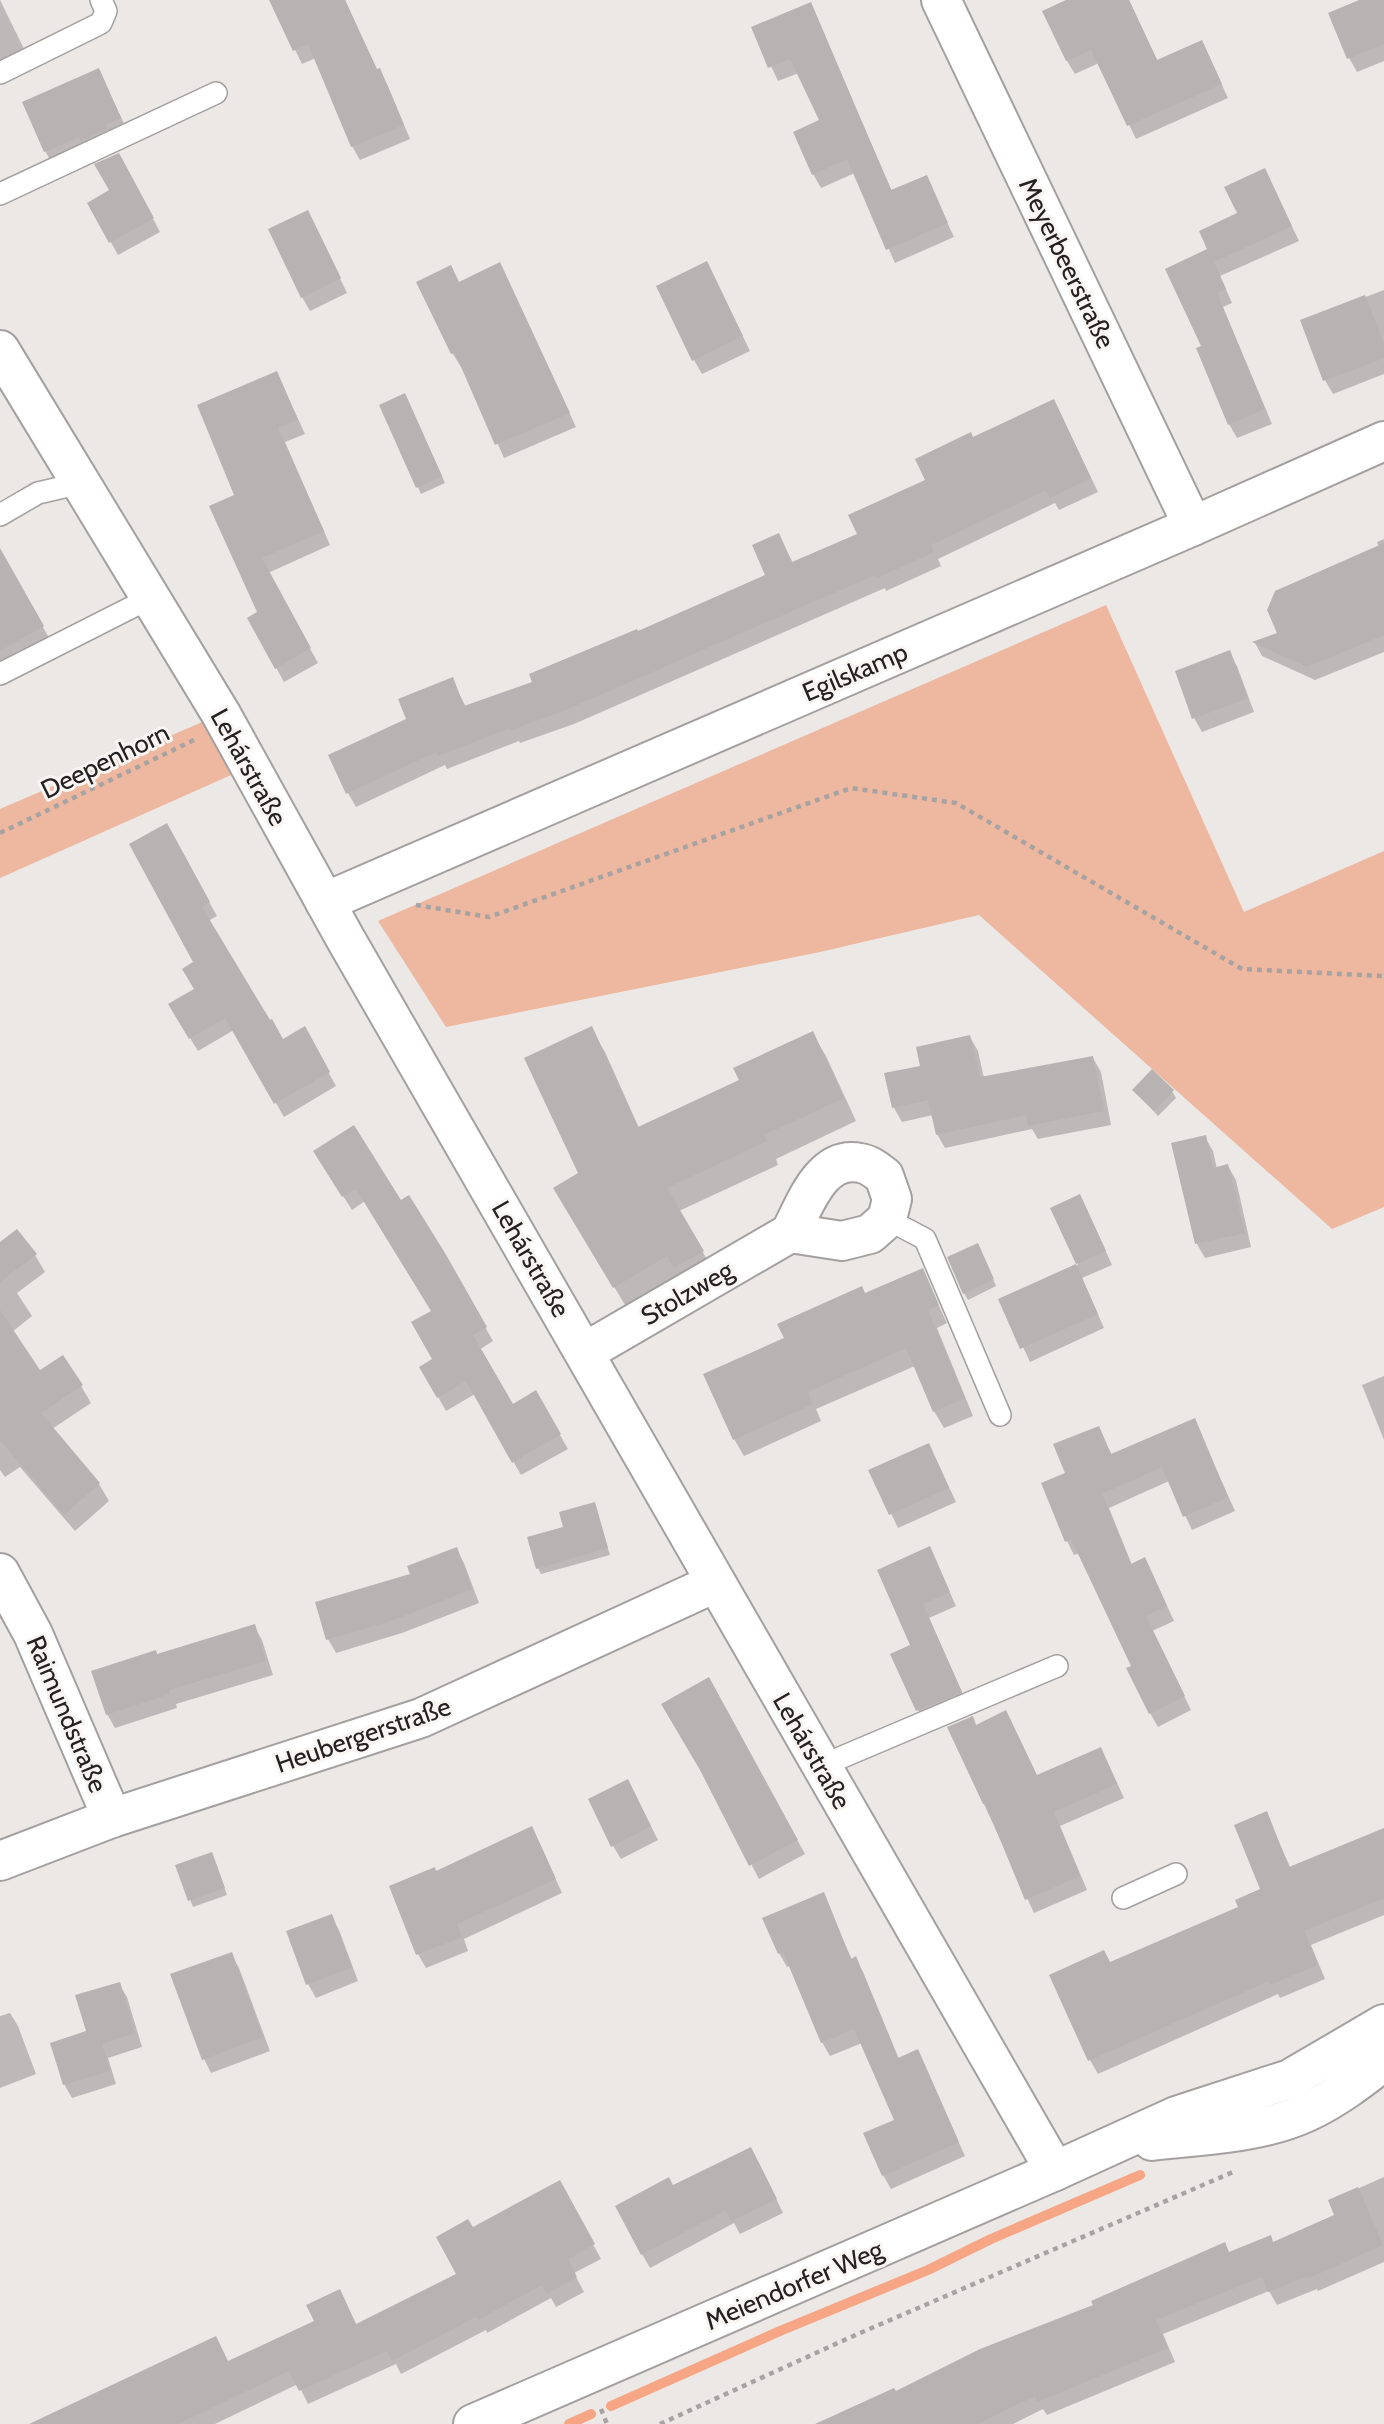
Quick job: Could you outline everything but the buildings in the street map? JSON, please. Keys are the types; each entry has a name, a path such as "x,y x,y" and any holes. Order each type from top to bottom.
{"street":[{"name":"Meyerbeerstraße","path":"941,0 1193,526"},
{"name":"Lehárstraße","path":"0,350 226,724 715,1583 1055,2171"},
{"name":"Egilskamp","path":"325,902 1384,441"},
{"path":"844,1161 863,1163 884,1176 892,1199 887,1219 870,1234 842,1241 790,1233 828,1169 844,1161"},
{"name":"Stolzweg","path":"585,1352 790,1233"},
{"name":"Raimundstraße","path":"0,1573 33,1634 112,1818"},
{"name":"Heubergerstraße","path":"0,1861 112,1818 421,1718 715,1583"},
{"name":"Meiendorfer Weg","path":"472,2424 1115,2145 1176,2116 1290,2079 1384,2024"},
{"name":"Meiendorfer Weg","path":"1115,2145 1198,2136 1279,2122 1306,2113 1384,2061"}],"lane":[{"path":"0,74 101,23 106,11 101,0"},
{"path":"0,194 216,93"},
{"path":"0,515 38,493 81,483"},
{"path":"0,674 150,598"},
{"path":"887,1219 925,1239 1000,1415"},
{"path":"821,1766 1057,1666"},
{"path":"1123,1898 1176,1874"}],"path":[{"name":"Deepenhorn","path":"0,832 226,724"},
{"path":"411,904 489,917 851,788 956,803 1242,969 1384,976"},
{"path":"660,2424 851,2337 1234,2172"}],"shaded area":[{"path":"1106,605 1244,912 1384,851 1384,1207 1332,1229 979,915 820,952 446,1027 378,921"},
{"path":"221,714 249,767 0,878 0,809"}],"waterway":[{"path":"611,2406 780,2331 928,2270 991,2239 1140,2175"},
{"path":"569,2424 591,2414"}]}
